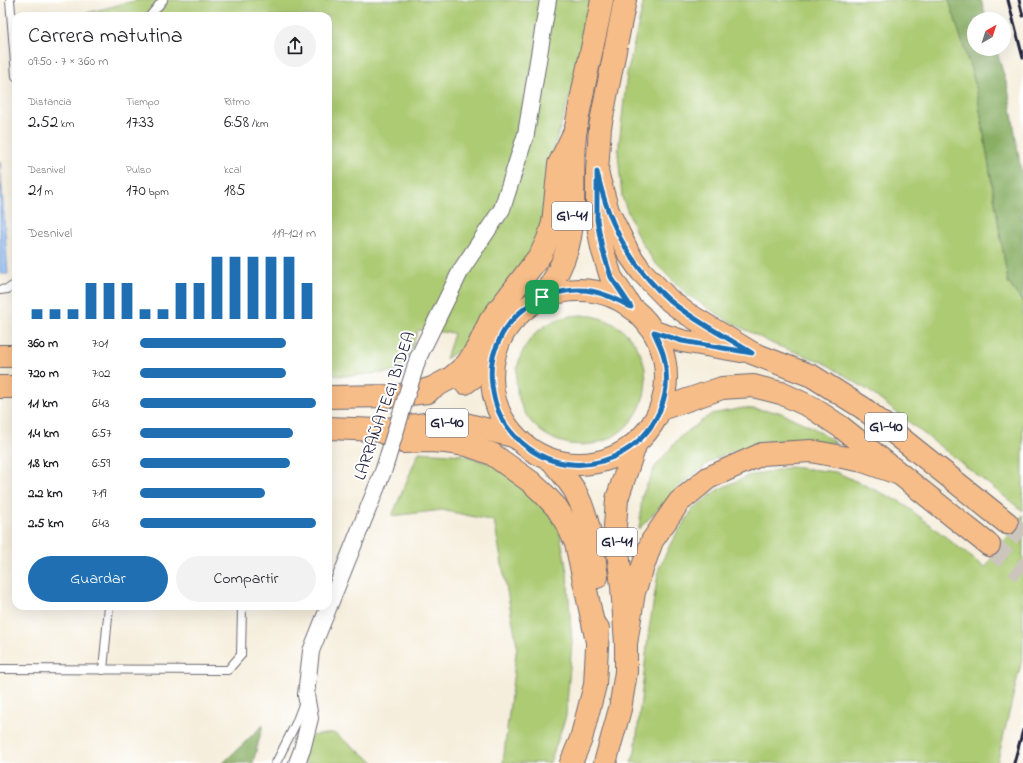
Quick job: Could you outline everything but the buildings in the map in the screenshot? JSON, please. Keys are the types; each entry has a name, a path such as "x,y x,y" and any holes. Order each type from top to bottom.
{"main road":[{"name":"GI-41","path":"542,297 553,283 563,261 570,237 573,159 576,129 602,0"},
{"name":"GI-41","path":"625,0 600,127 597,172 597,220 602,248 611,277 631,307"},
{"path":"416,393 432,388 451,378 467,364 478,347 490,321 532,268 541,254 553,223 559,164 576,129"},
{"path":"597,172 608,211 622,241 641,271 670,301 686,313 752,353"},
{"name":"GI-41","path":"564,290 588,290 610,295 631,307 644,318 654,332 664,356 666,383 661,410 649,431 636,443 619,455 607,461 580,465 553,462 531,451 513,436 498,412 491,384 493,356 503,332 520,311 542,297 564,290"},
{"name":"GI-40","path":"654,332 682,341 752,353 812,376 863,408 1007,523"},
{"path":"0,356 12,356"},
{"path":"416,393 453,388 465,383 476,375 493,356"},
{"name":"GI-40","path":"661,410 722,388 753,386 781,393 811,408 841,427 989,545"},
{"path":"0,387 12,387"},
{"name":"GI-40","path":"332,397 377,397 416,393"},
{"name":"GI-40","path":"332,428 379,430 441,422 461,423 513,436"},
{"path":"379,430 403,442 446,442 467,445 492,454 531,482 544,494 557,508 576,543 596,642"},
{"name":"GI-41","path":"605,763 620,709 626,672 626,644 622,586 615,526 617,499 636,443"},
{"path":"626,644 634,592 652,541 679,502 708,478 762,454 811,451 863,461 900,474"},
{"name":"GI-41","path":"553,462 574,490 586,513 590,528 599,594 600,612 596,642 595,685 581,739 572,763"}],"street":[{"name":"LARRAÑATEGI BIDEA","path":"332,598 384,468 418,358 461,270 502,210 526,134 548,0"},
{"name":"LARRAÑATEGI BIDEA","path":"297,763 310,718 306,695 311,651 327,610"}],"lane":[{"path":"10,0 12,24"},
{"path":"153,12 163,0"},
{"path":"0,290 8,289 12,286"},
{"path":"104,670 109,610"},
{"path":"0,669 228,670 241,654 242,610"},
{"path":"276,763 296,723 306,695"}],"green space":[{"path":"138,0 592,0 572,89 555,144 546,186 541,239 483,324 462,348 446,359 454,333 418,330 404,371 345,376 332,375 332,12 90,12"},
{"path":"644,0 949,0 976,86 1008,282 1023,303 1023,511 869,391 823,362 773,344 727,320 686,294 654,262 637,235 622,197 618,153 627,74"},
{"path":"949,0 981,0 985,12 967,12 967,56 998,56 1008,88 1023,183 1023,303 1008,282 976,86"},
{"path":"587,315 606,320 627,334 641,355 645,367 645,393 641,405 627,426 606,440 594,444 575,445 556,440 535,426 521,405 517,393 516,374 521,355 535,334 556,320 568,316"},
{"path":"744,408 779,412 812,427 836,443 793,439 754,444 714,459 682,484 639,529 642,496 655,467 679,438 711,414"},
{"path":"419,452 464,455 503,468 558,523 567,571 572,643 566,716 550,763 503,763 517,645 494,521 442,510 392,516"},
{"path":"790,467 836,472 901,502 985,568 1023,515 1023,655 997,763 631,763 635,752 649,629 659,568 672,541 693,509 717,490 748,476"},
{"path":"263,725 253,763 223,763"},
{"path":"334,733 375,763 289,763 300,737"}],"water":[{"path":"0,162 8,274 0,274"}],"tunnel":[{"path":"1007,523 1023,536"},
{"path":"989,545 1023,572"}],"railway":[{"path":"1008,0 1023,58"},
{"path":"1019,0 1023,16"},
{"path":"1014,763 1023,730"}],"route":[{"path":"597,172 608,211 629,254 641,271 670,301 686,313 752,353 682,341 654,332 664,356 666,383 661,410 649,431 636,443 619,455 607,461 580,465 553,462 531,451 513,436 498,412 491,384 493,356 503,332 520,311 542,297 564,290 588,290 610,295 631,307 611,277 602,248 597,220 597,172"}]}
